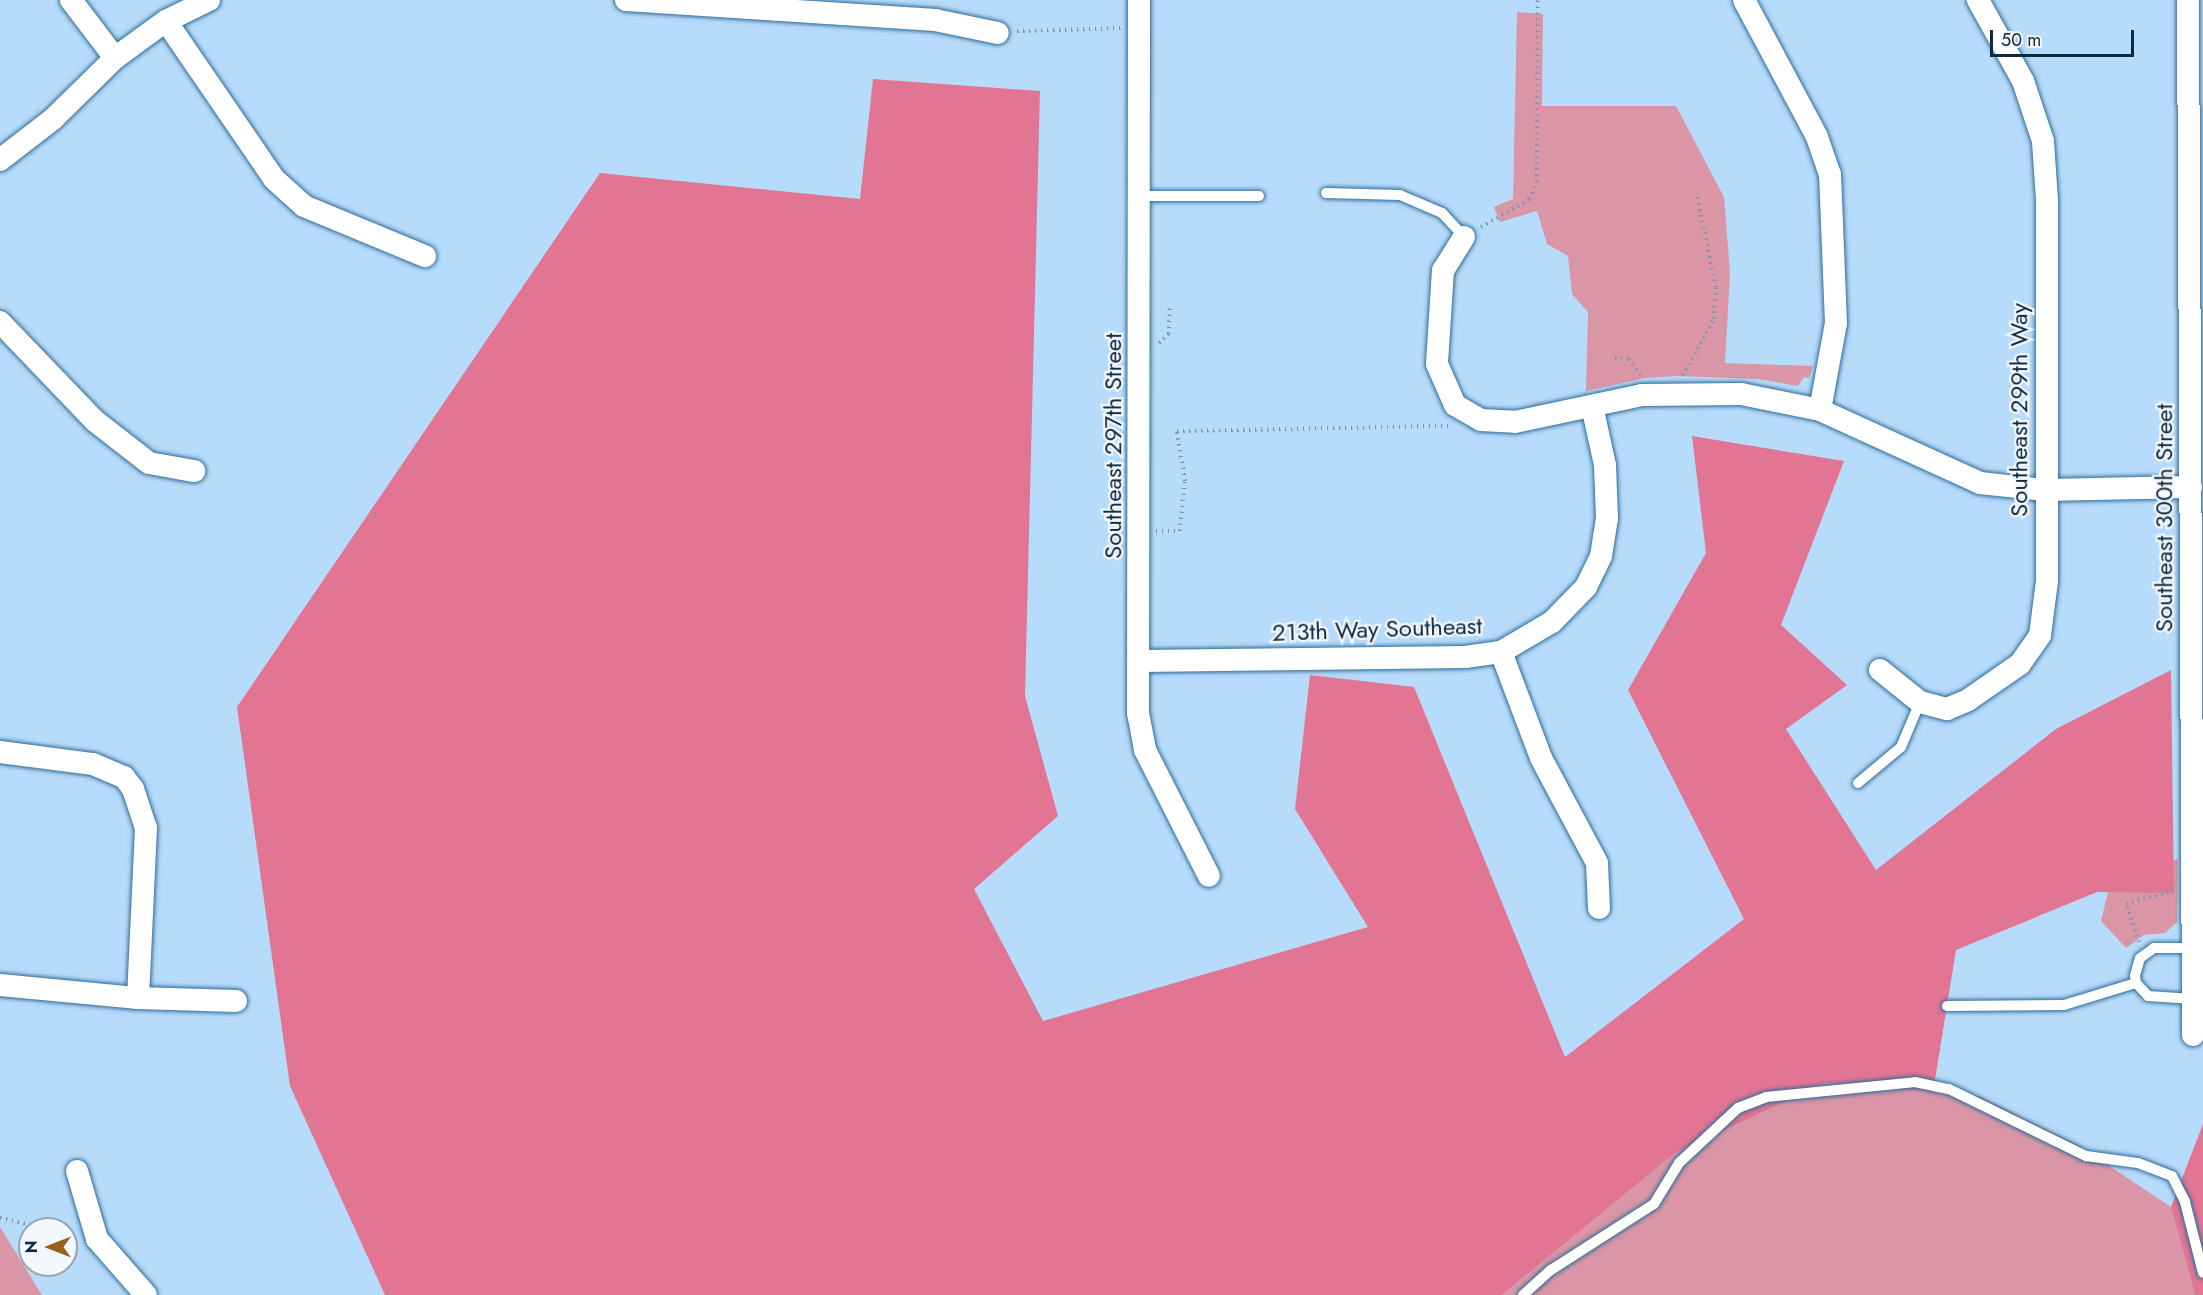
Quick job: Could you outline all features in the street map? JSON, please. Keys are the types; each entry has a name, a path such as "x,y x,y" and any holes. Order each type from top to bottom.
{"street":[{"path":"71,0 115,58"},
{"path":"0,160 52,119 115,58 166,21 208,0"},
{"path":"626,0 935,20 998,33"},
{"name":"Southeast 297th Street","path":"1139,0 1141,661 1138,713 1145,750 1209,876"},
{"path":"1744,0 1818,137 1830,174 1836,323 1820,410"},
{"name":"Southeast 299th Way","path":"1880,670 1920,702 1947,709 1968,700 2020,664 2040,635 2048,581 2044,490 2046,200 2043,141 2024,81 1978,0"},
{"name":"Southeast 300th Street","path":"2193,14 2196,53 2196,267 2191,487 2198,614 2198,863 2193,887 2193,999 2198,1035"},
{"path":"166,21 274,179 304,206 424,256"},
{"path":"1464,237 1443,270 1437,364 1447,393 1467,415 1495,423 1515,422 1648,394 1741,394 1820,410 1980,483 2044,490 2191,487"},
{"path":"0,322 95,421 150,463 194,471"},
{"name":"213th Way Southeast","path":"1141,661 1465,657 1501,652 1552,622 1586,587 1601,556 1607,518 1605,465 1592,406"},
{"path":"1501,652 1541,758 1597,863 1599,908"},
{"path":"0,752 93,764 124,777 140,802 146,828 138,998"},
{"path":"0,985 138,998 236,1001"},
{"path":"77,1172 97,1239 146,1295"}],"lane":[{"path":"1326,193 1400,195 1442,213 1464,237"},
{"path":"1140,196 1259,196"},
{"path":"1858,783 1901,747 1920,702"},
{"path":"2193,948 2154,948 2144,953 2136,965 2136,983 2148,996 2193,999"},
{"path":"1947,1006 2064,1005 2136,983"},
{"path":"1523,1295 1551,1270 1654,1204 1679,1163 1738,1108 1766,1097 1915,1082 1949,1089 2086,1156 2138,1163 2172,1176 2185,1202 2194,1249 2203,1273"}],"path":[{"path":"1464,237 1530,199 1537,182 1538,0"},
{"path":"998,33 1139,28"},
{"path":"1677,393 1684,368 1714,319 1716,287 1697,196"},
{"path":"1140,344 1163,343 1170,334 1170,306"},
{"path":"1615,358 1629,359 1635,364 1648,394"},
{"path":"1140,531 1180,531 1185,481 1177,431 1457,426 1467,415"},
{"path":"2144,953 2126,903 2193,887"},
{"path":"0,1218 18,1222"}],"shaded area":[{"path":"1517,12 1543,14 1542,106 1676,106 1724,197 1730,273 1725,363 1813,366 1809,378 1804,377 1798,386 1758,379 1677,376 1645,378 1586,391 1588,312 1572,294 1568,256 1547,244 1537,211 1500,222 1494,207 1513,199"},
{"path":"873,79 1040,91 1025,696 1058,816 974,889 1043,1021 1368,927 1295,809 1310,675 1414,687 1565,1057 1744,919 1628,690 1706,553 1692,436 1844,461 1781,625 1847,685 1786,729 1876,870 2056,729 2171,670 2174,893 2097,892 1956,950 1933,1092 1825,1083 1674,1154 1502,1295 385,1295 290,1086 237,707 600,173 860,199"},
{"path":"2178,859 2177,922 2165,933 2144,935 2126,948 2101,921 2110,884"},
{"path":"1825,1083 1979,1096 2078,1145 2171,1207 2195,1295 1502,1295 1674,1154"},
{"path":"2203,1124 2203,1295 2195,1295 2171,1207"},
{"path":"0,1227 18,1256 18,1277 31,1277 42,1295 0,1295"}]}
